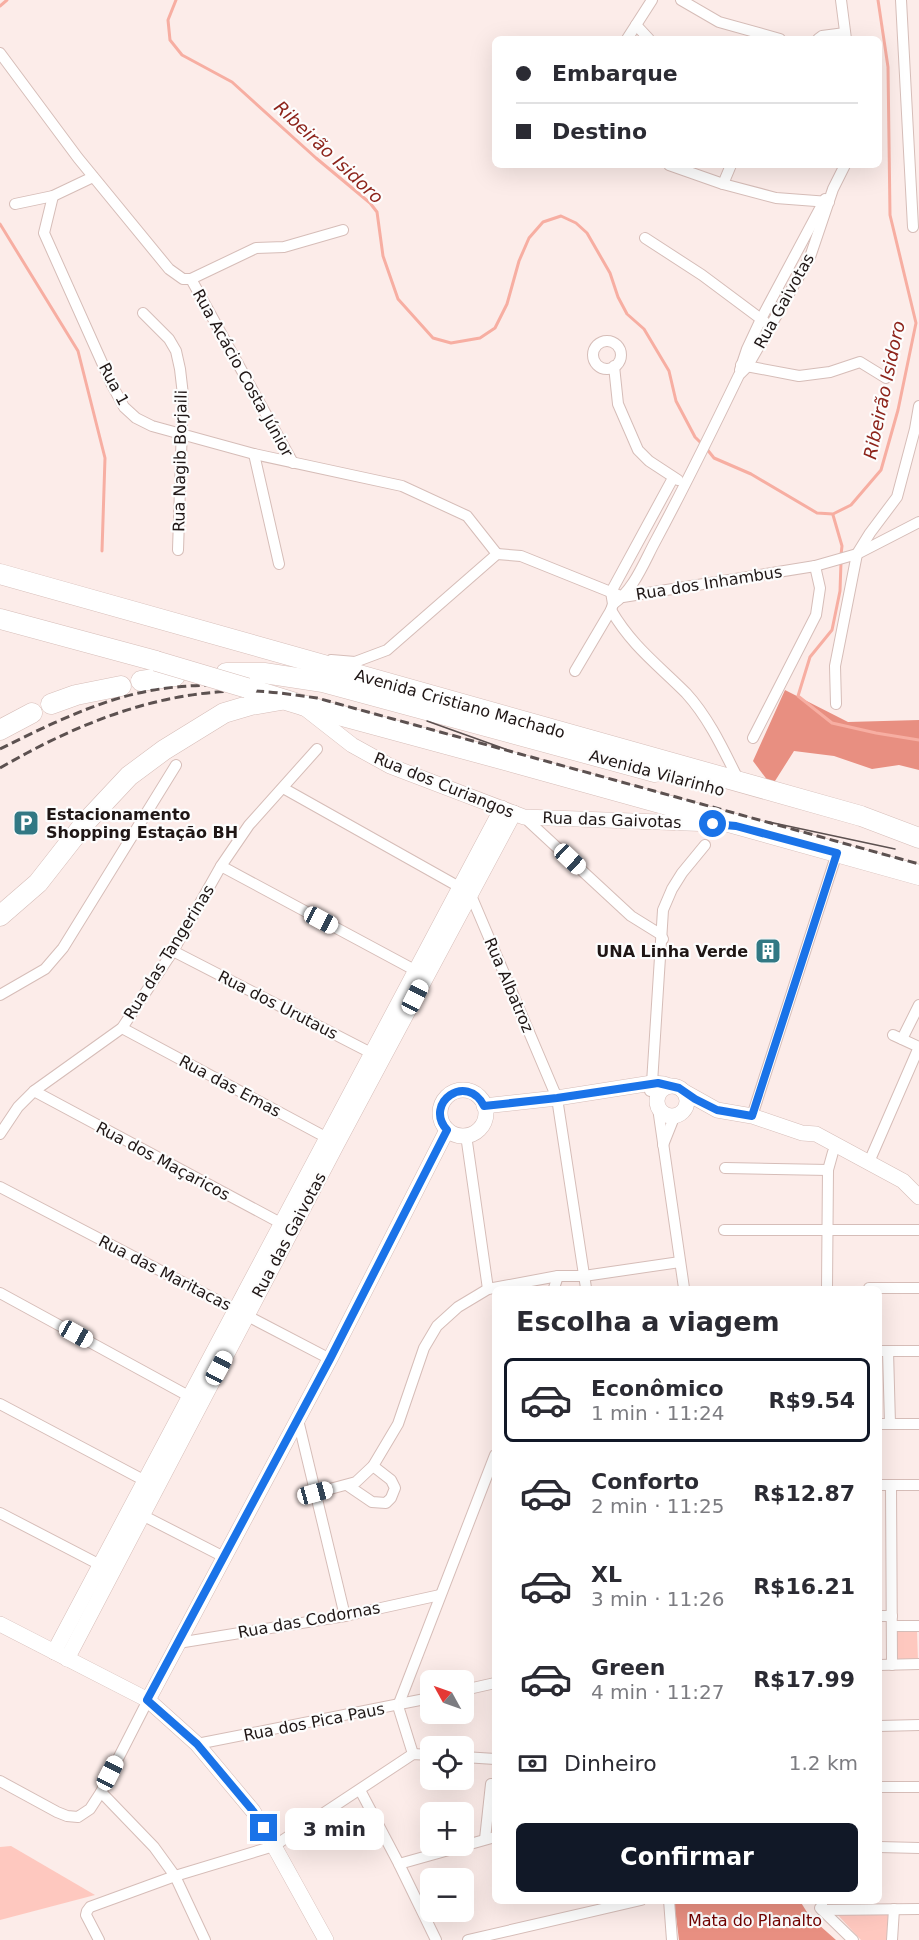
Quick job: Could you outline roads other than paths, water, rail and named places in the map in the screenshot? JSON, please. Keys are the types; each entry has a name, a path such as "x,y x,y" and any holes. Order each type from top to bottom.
{"highway":[{"name":"Avenida Cristiano Machado","path":"0,574 861,816 916,837"},
{"path":"0,619 156,661 293,703 919,875"},
{"name":"Avenida Vilarinho","path":"226,673 264,672 323,682 864,830 916,837"},
{"path":"141,681 175,676"},
{"path":"51,704 76,695 121,686"},
{"path":"0,916 38,882 85,823 129,776 164,750 224,712 251,705 293,703"},
{"path":"0,730 32,713"}],"street":[{"path":"629,36 652,0"},
{"path":"681,0 718,22 769,36"},
{"path":"822,36 845,36 841,0"},
{"path":"902,0 913,227"},
{"path":"636,25 646,36"},
{"name":"Rua Acácio Costa Júnior","path":"0,53 93,177 169,269 183,279 191,279 293,463 402,486 467,516 497,554"},
{"path":"678,168 723,184 776,198 827,201"},
{"path":"723,184 730,168"},
{"name":"Rua Gaivotas","path":"686,485 844,168"},
{"path":"15,204 53,196 93,177"},
{"name":"Rua 1","path":"53,196 44,232 124,407 136,418 152,426 293,463"},
{"path":"191,279 256,249 284,247 343,230"},
{"path":"645,238 702,274 766,323"},
{"name":"Rua Nagib Borjaili","path":"143,314 169,339 176,351 183,395 178,550"},
{"path":"742,369 799,376 830,372 860,362 886,378"},
{"path":"575,671 612,607 623,597 686,485 649,461 638,450 618,404 614,366"},
{"path":"836,704 835,666 857,554 870,532 897,497 919,406"},
{"path":"254,454 279,564"},
{"path":"673,478 610,592 612,607 624,632 702,713 721,744 739,782"},
{"name":"Rua dos Inhambus","path":"497,554 521,556 623,597 845,559 919,522"},
{"path":"298,658 355,662 387,650 497,554"},
{"path":"753,738 816,615 820,588 820,565"},
{"name":"Rua dos Curiangos","path":"293,703 370,756 390,766 513,813 631,916 660,934 663,939"},
{"name":"Rua das Tangerinas","path":"0,1134 18,1107 34,1092 123,1028 173,951 221,866 249,825 317,749"},
{"path":"0,995 45,969 63,948 176,765"},
{"path":"283,788 465,890"},
{"name":"Rua das Gaivotas","path":"61,1655 465,890 513,813 736,826"},
{"path":"684,1286 652,1093 663,910 682,873 705,845"},
{"path":"752,1116 837,853"},
{"path":"221,866 421,973"},
{"name":"Rua Albatroz","path":"465,890 557,1098 586,1286"},
{"name":"Rua dos Urutaus","path":"173,951 377,1056"},
{"path":"869,1162 919,1047 897,1037 915,1024 919,1005"},
{"name":"Rua das Emas","path":"123,1028 332,1141"},
{"path":"484,1106 557,1098 652,1093 676,1088 717,1110"},
{"path":"662,1145 673,1120 687,1104 687,1098 676,1088"},
{"path":"469,1091 479,1098 484,1106 485,1115 481,1126 472,1134 456,1135 447,1130 442,1122 440,1112 448,1095 469,1091"},
{"name":"Rua dos Maçaricos","path":"34,1092 287,1227"},
{"path":"652,1093 665,1115 717,1110 752,1116 802,1133 816,1134 903,1181 918,1196"},
{"path":"0,1781 67,1816 78,1817 90,1809 298,1420 447,1130"},
{"path":"802,1133 812,1142 898,1189 918,1196"},
{"path":"466,1136 488,1289"},
{"path":"827,1286 828,1170 833,1152"},
{"path":"725,1168 828,1170"},
{"name":"Rua das Maritacas","path":"0,1187 330,1359"},
{"path":"724,1230 919,1230"},
{"path":"504,1286 558,1276 584,1276 680,1262"},
{"path":"555,1286 558,1276"},
{"path":"315,1493 356,1482 373,1466 398,1424 424,1348 437,1326 459,1307 492,1288"},
{"path":"882,1288 919,1288"},
{"path":"0,1293 196,1400"},
{"path":"919,1351 884,1351 884,1424 919,1424"},
{"path":"0,1404 151,1484"},
{"path":"298,1420 345,1616"},
{"path":"413,1754 398,1706 492,1463"},
{"path":"347,1485 372,1502 386,1503 395,1488 390,1480 373,1466"},
{"name":"Rua das Gaivotas","path":"107,1569 142,1515 151,1484"},
{"path":"882,1485 919,1485"},
{"path":"891,1485 892,1665"},
{"path":"0,1513 107,1569"},
{"path":"142,1515 224,1557"},
{"name":"Rua das Codornas","path":"178,1643 345,1616 440,1595"},
{"path":"882,1617 919,1626"},
{"path":"0,1624 147,1700 197,1744 253,1811 326,1940"},
{"path":"882,1665 919,1664"},
{"path":"474,1688 492,1684"},
{"name":"Rua dos Pica Paus","path":"197,1744 420,1700"},
{"path":"882,1726 919,1725"},
{"path":"99,1940 86,1916 87,1911 94,1905 175,1876 274,1846 413,1754 420,1754"},
{"path":"474,1758 492,1759"},
{"path":"399,1864 490,1838 491,1784"},
{"path":"882,1787 919,1787"},
{"path":"360,1790 436,1940"},
{"path":"101,1792 154,1847 175,1876 205,1940"},
{"path":"882,1847 919,1848"},
{"path":"468,1940 624,1904"},
{"path":"669,1904 672,1940"},
{"path":"819,1904 894,1910 919,1909"},
{"path":"819,1904 852,1940"},
{"path":"892,1940 894,1910"}],"waterway":[{"name":"Ribeirão Isidoro","path":"0,6 7,0"},
{"name":"Ribeirão Isidoro","path":"176,0 168,20 170,40 182,55 232,82 370,203 377,212 383,256 398,299 433,338 451,343 480,338 495,328 507,304 519,261 529,238 543,222 561,216 576,223 587,233 610,273 618,297 627,314 644,329 669,371 676,401 695,437 701,443"},
{"name":"Ribeirão Isidoro","path":"706,448 714,458 751,474 817,513 833,514 851,505 881,470 898,410 916,323 890,215 888,67 878,0"},
{"name":"Ribeirão Isidoro","path":"0,224 78,351 105,458 102,551"},
{"path":"833,515 842,546 841,555"},
{"path":"841,562 840,591 832,630 810,657 798,696 832,723 919,740"}],"tram line":[{"path":"427,721 508,750"},
{"path":"769,822 895,849"}],"railway":[{"path":"0,749 77,713 123,697 147,691 219,685"},
{"path":"0,768 58,737 150,703 215,692 274,692 317,698 919,864"}],"place":[{"name":"Estacionamento Shopping Estação BH","path":"26,823"},
{"name":"UNA Linha Verde","path":"768,951"}],"park label":[{"name":"Mata do Planalto","path":"755,1920"}]}
